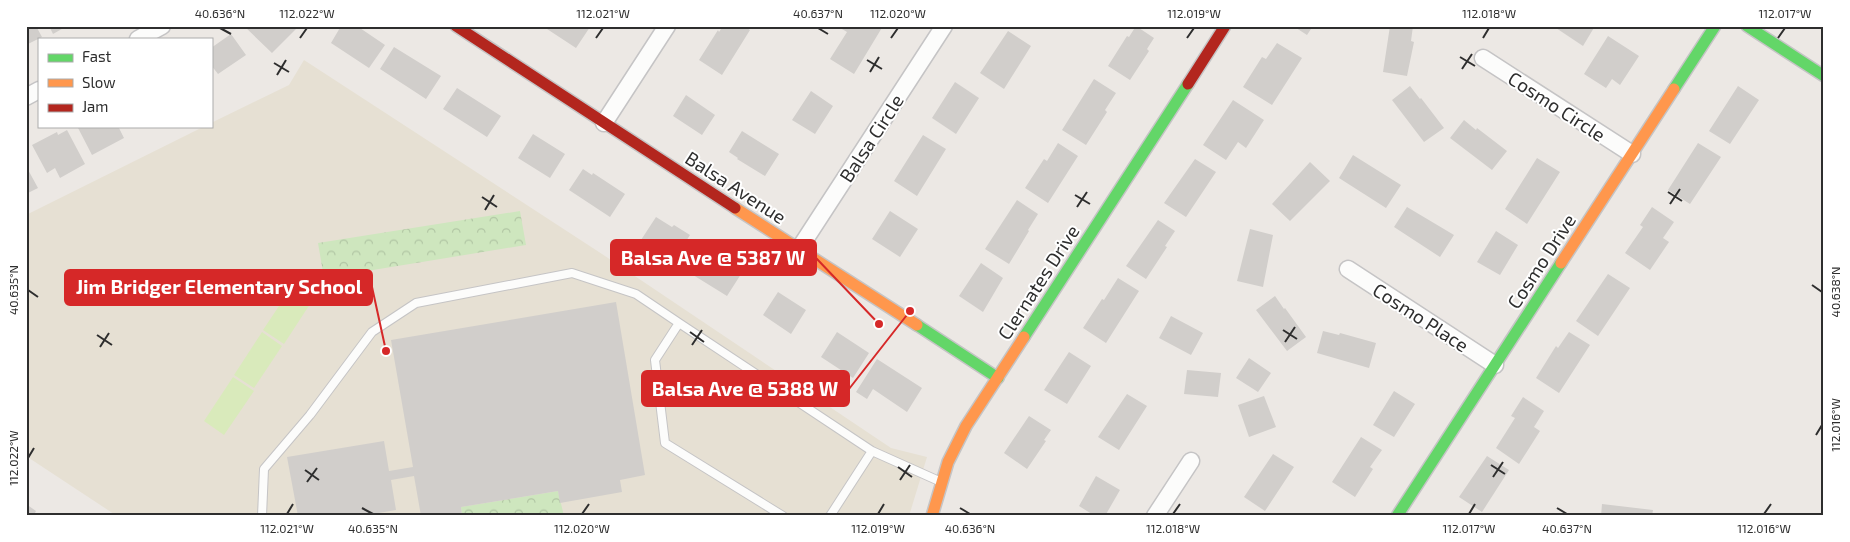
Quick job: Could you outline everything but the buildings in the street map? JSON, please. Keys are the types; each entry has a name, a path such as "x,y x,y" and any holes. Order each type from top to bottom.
{"street":[{"path":"140,38 162,26"},
{"name":"Balsa Avenue","path":"456,26 998,378"},
{"path":"604,122 667,26"},
{"name":"Balsa Circle","path":"799,249 944,26"},
{"name":"Clernates Drive","path":"932,516 941,482 957,443 1225,26"},
{"name":"Cosmo Drive","path":"1397,516 1715,26"},
{"path":"1747,26 1824,76"},
{"name":"Cosmo Circle","path":"1483,58 1632,154"},
{"path":"26,97 38,91"},
{"name":"Cosmo Place","path":"1348,268 1495,365"},
{"path":"1155,516 1191,461"}],"lane":[{"path":"262,516 264,468 310,415 372,332 416,303 572,273 636,294 872,451 941,482"},
{"path":"680,323 655,360 664,442 783,516"},
{"path":"830,516 872,451"}],"shaded area":[{"path":"304,60 602,254 891,448 927,457 909,516 117,516 26,456 26,215 201,128 212,128 212,123 289,85"}],"green space":[{"path":"520,211 526,245 324,278 318,243"},
{"path":"291,288 312,301 284,344 263,330"},
{"path":"262,332 282,346 254,388 234,375"},
{"path":"233,377 254,391 224,435 204,421"},
{"path":"558,491 564,516 462,516 461,507"}],"traffic: fast":[{"path":"1674,89 1715,26"},
{"path":"1747,26 1824,76"},
{"path":"1024,337 1188,84"},
{"path":"1397,516 1561,263"},
{"path":"917,325 998,378"}],"traffic: slow":[{"path":"1561,263 1674,89"},
{"path":"735,208 917,325"},
{"path":"932,516 948,462 966,426 1024,337"}],"traffic: jam":[{"path":"456,26 735,208"},
{"path":"1188,84 1225,26"}],"place":[{"name":"Balsa Ave @ 5388 W","path":"910,311"},
{"name":"Balsa Ave @ 5387 W","path":"879,324"},
{"name":"Jim Bridger Elementary School","path":"386,351"}]}
